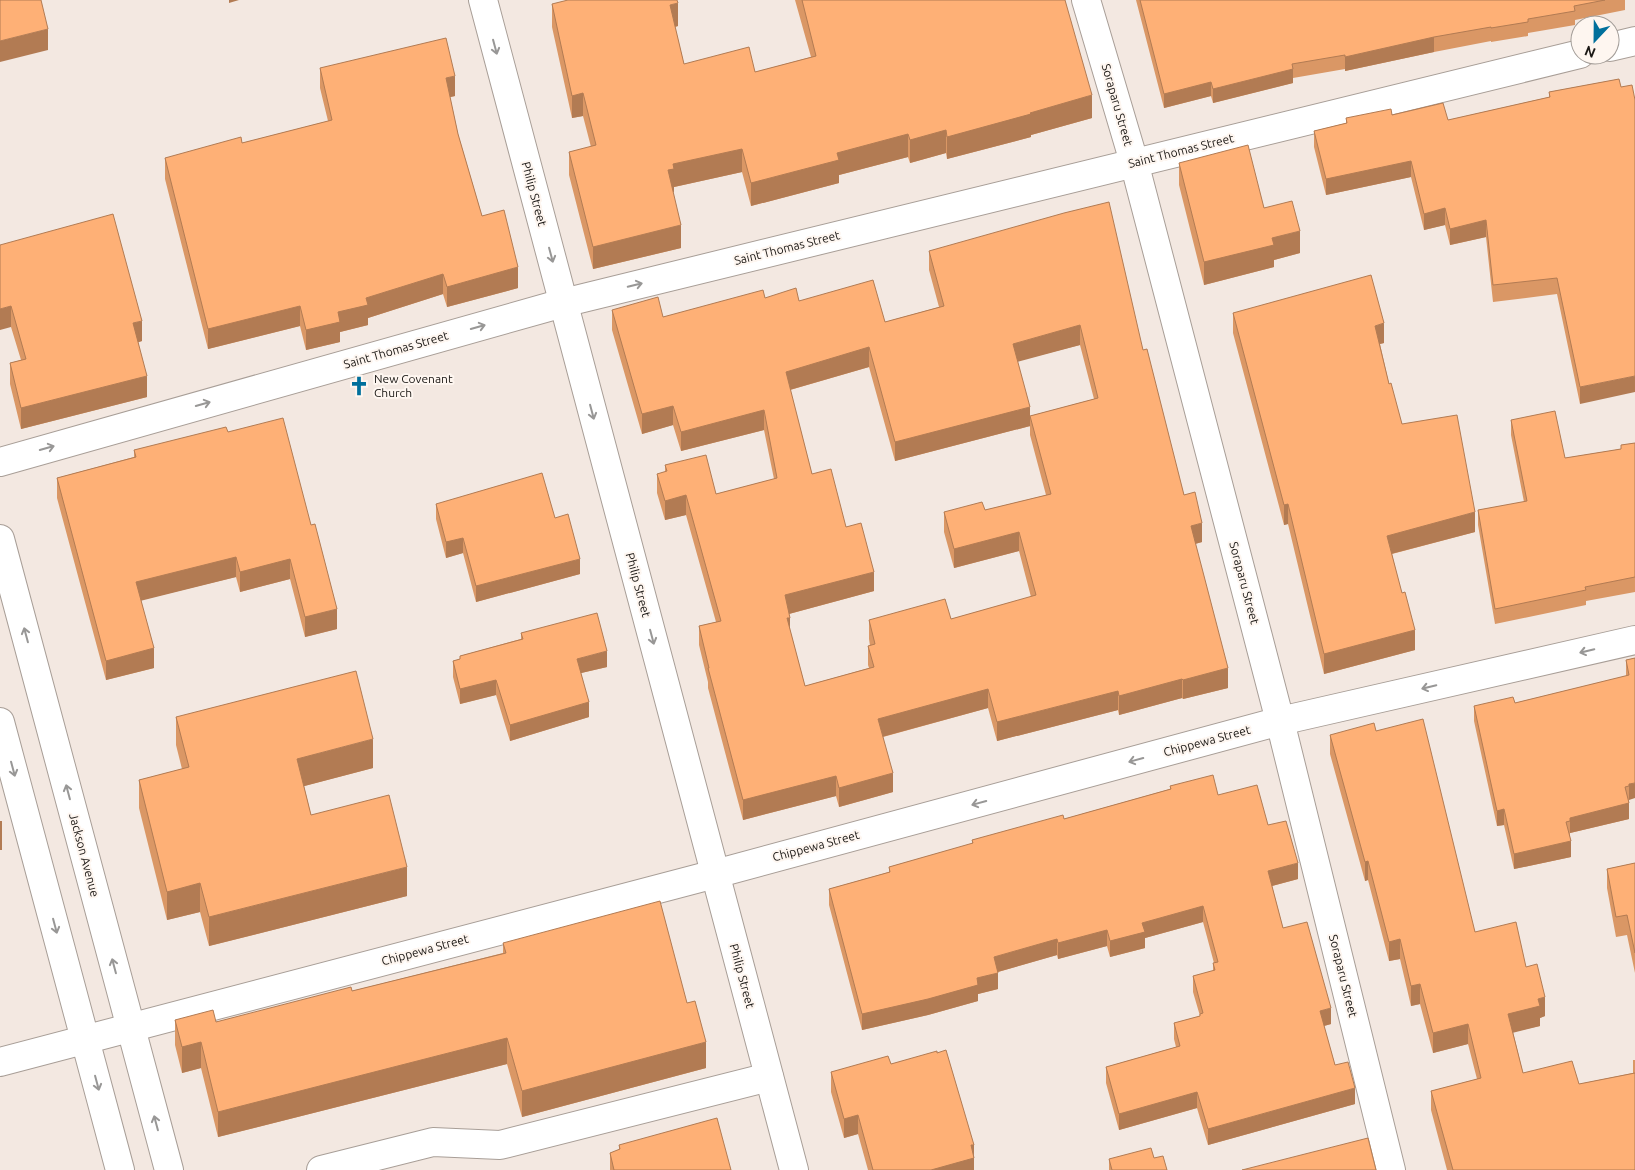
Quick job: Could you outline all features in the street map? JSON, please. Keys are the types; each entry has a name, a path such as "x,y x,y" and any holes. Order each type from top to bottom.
{"street":[{"name":"Philip Street","path":"483,0 794,1170"},
{"name":"Soraparu Street","path":"1086,0 1134,162 1280,721 1391,1170"},
{"path":"1620,45 1635,41"},
{"name":"Saint Thomas Street","path":"0,462 563,303 1570,56"},
{"name":"Jackson Avenue","path":"0,539 169,1170"},
{"name":"Chippewa Street","path":"0,1062 715,874 1280,721 1635,640"},
{"path":"0,722 120,1170"},
{"path":"321,1170 433,1142 500,1145 769,1077"}],"building":[{"path":"0,0 41,0 48,29 0,41"},
{"path":"568,0 677,0 678,3 670,5 684,64 749,47 755,72 816,56 802,0 1065,0 1092,95 947,137 946,130 910,140 908,134 837,153 839,160 751,183 742,149 673,164 674,169 668,170 681,225 593,247 569,152 596,145 583,93 572,96 552,4"},
{"path":"1140,0 1605,0 1574,6 1575,11 1528,19 1528,22 1434,37 1345,57 1345,55 1292,64 1293,69 1213,89 1211,82 1164,94"},
{"path":"446,38 455,76 446,78 458,134 482,216 504,210 518,267 447,287 443,274 366,298 368,305 338,312 340,322 306,330 300,306 208,329 165,158 241,137 242,143 332,120 320,68"},
{"path":"1619,79 1621,87 1632,85 1635,100 1635,376 1580,387 1557,278 1493,285 1486,220 1450,229 1445,208 1424,214 1411,161 1326,179 1314,131 1347,123 1346,118 1391,109 1392,115 1443,103 1448,120 1550,97 1549,92"},
{"path":"1248,145 1264,208 1292,201 1300,231 1272,238 1274,245 1204,262 1179,163"},
{"path":"1109,202 1143,350 1147,349 1184,495 1195,492 1202,523 1191,526 1228,668 1119,696 1118,691 997,722 988,689 878,719 893,773 839,788 836,776 743,800 708,668 699,626 721,621 686,495 665,501 657,474 667,471 665,465 706,455 716,494 777,478 764,410 681,432 673,406 642,414 612,310 658,297 663,317 763,290 765,298 796,288 799,301 873,280 885,322 944,306 929,251","holes":["1080,325 1098,398 1030,416 1051,494 985,510 982,502 944,512 954,549 1019,532 1036,595 951,619 945,599 869,620 875,644 868,646 874,667 805,686 787,618 790,618 785,595 874,572 861,523 846,527 831,469 812,474 786,372 869,347 895,442 1030,407 1013,344"]},
{"path":"113,214 142,321 133,323 147,376 21,408 10,363 26,359 11,306 0,309 0,245"},
{"path":"1371,275 1384,323 1375,326 1389,384 1391,383 1402,424 1457,415 1475,512 1387,536 1402,593 1405,592 1415,630 1324,654 1288,504 1284,505 1233,313"},
{"path":"1555,411 1565,458 1621,449 1621,445 1635,443 1635,577 1585,587 1586,590 1495,609 1478,510 1527,501 1511,420"},
{"path":"283,418 311,525 315,524 337,609 305,617 290,559 240,572 236,557 136,582 154,648 106,661 57,478 136,457 134,450 226,427 228,432"},
{"path":"542,473 555,518 568,514 580,559 476,586 463,538 446,542 436,504"},
{"path":"597,613 607,651 577,659 589,702 510,725 496,680 460,689 453,661 460,659 460,656 523,639 521,633"},
{"path":"1635,658 1635,783 1625,787 1629,803 1570,818 1570,821 1566,822 1571,841 1514,854 1504,809 1497,811 1474,706 1513,697 1515,703 1629,675 1626,660"},
{"path":"356,671 373,739 297,759 311,815 389,795 407,867 209,917 200,883 167,892 139,780 189,767 176,717"},
{"path":"1423,719 1475,932 1516,922 1526,967 1537,964 1545,997 1538,999 1540,1006 1508,1014 1523,1073 1572,1061 1579,1084 1635,1073 1635,1170 1453,1170 1431,1091 1481,1078 1468,1024 1433,1033 1420,984 1411,986 1400,939 1389,942 1368,861 1365,862 1330,735 1374,723 1376,731"},
{"path":"1213,775 1218,795 1257,785 1268,825 1286,821 1298,863 1268,871 1283,928 1307,922 1331,1008 1320,1011 1335,1065 1348,1062 1355,1088 1208,1129 1197,1092 1119,1114 1106,1067 1180,1046 1174,1023 1200,1016 1203,1013 1193,976 1215,970 1213,963 1218,962 1203,906 1142,923 1145,932 1110,941 1107,930 1058,943 1057,939 994,957 998,973 977,978 978,985 862,1014 829,889 890,872 889,867 973,843 972,840 1063,815 1064,819 1171,789 1170,786"},
{"path":"1635,863 1635,953 1627,915 1616,917 1607,869"},
{"path":"660,901 687,1003 695,1001 706,1042 522,1091 507,1038 218,1112 201,1042 182,1047 175,1020 213,1010 216,1022 351,987 352,991 506,953 503,943"},
{"path":"946,1050 974,1145 971,1145 974,1158 931,1170 873,1170 858,1115 844,1119 831,1072 888,1056 891,1064"},
{"path":"717,1118 731,1170 614,1170 610,1153 620,1149 619,1145"},
{"path":"1368,1138 1376,1170 1242,1170"},
{"path":"1151,1148 1154,1158 1163,1156 1167,1170 1112,1170 1109,1159"}],"place":[{"name":"New Covenant Church","path":"359,386"}]}
